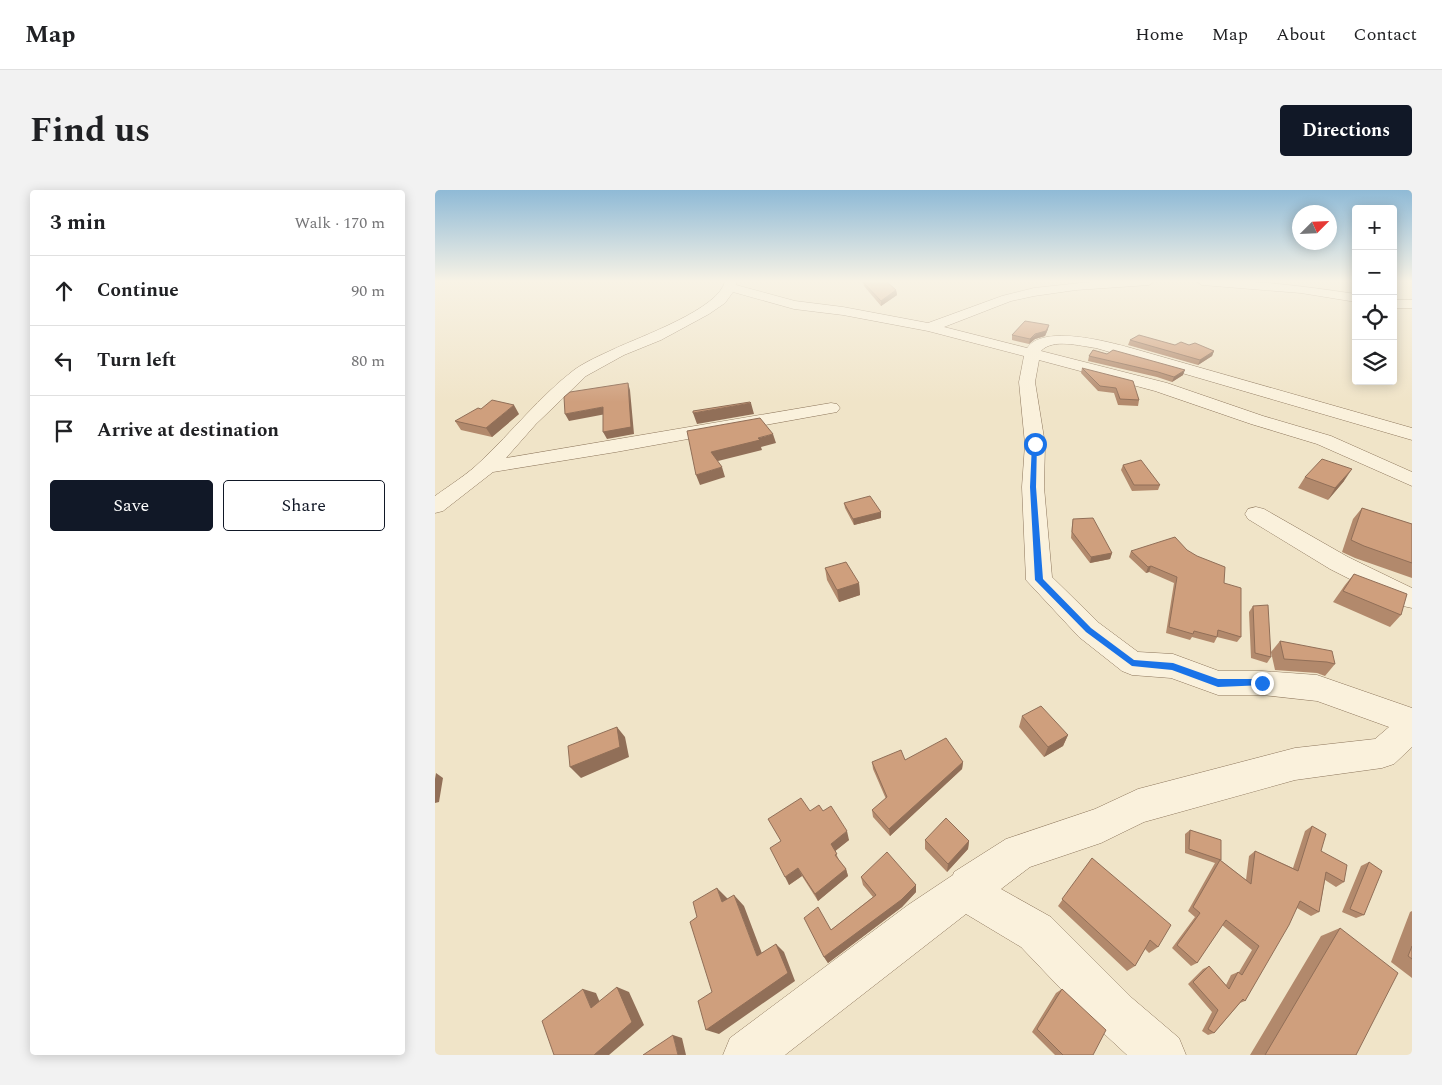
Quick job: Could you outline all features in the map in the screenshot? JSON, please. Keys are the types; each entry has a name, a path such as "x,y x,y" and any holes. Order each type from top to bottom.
{"street":[{"path":"435,506 487,467 530,420 580,373 619,352 655,337 684,321"},
{"path":"899,321 929,327 1161,387 1324,440 1412,480"},
{"path":"929,327 949,321"},
{"path":"747,1055 968,886 1019,852 1101,825 1139,806 1295,764 1382,753 1400,738 1410,722 1377,708 1317,688 1262,683 1218,683 1173,666 1132,663 1089,630 1039,580 1033,487 1035,444 1027,382 1032,353 1036,346 1047,342 1071,341 1096,344 1126,351 1412,434"},
{"path":"487,467 561,457 678,434 831,408"},
{"path":"1256,514 1339,563 1412,599"},
{"path":"968,886 980,899 1036,932 1116,1014 1162,1055"}],"building":[{"path":"1025,321 1049,325 1046,331 1035,334 1030,339 1012,335"},
{"path":"1139,335 1175,345 1181,342 1189,345 1195,343 1214,351 1200,360 1130,340"},
{"path":"1093,350 1107,354 1113,350 1185,370 1174,377 1089,356"},
{"path":"1082,368 1133,381 1139,400 1120,399 1116,388 1100,386"},
{"path":"628,383 631,427 603,432 603,407 565,414 564,397 570,392"},
{"path":"492,400 514,405 486,428 455,421 478,408 481,409"},
{"path":"751,403 693,413 693,411"},
{"path":"760,418 773,434 758,438 760,440 711,452 722,467 696,475 687,431"},
{"path":"1322,459 1352,469 1335,488 1305,477"},
{"path":"1141,460 1160,485 1134,485 1123,465"},
{"path":"870,496 881,512 853,519 844,503"},
{"path":"1362,508 1412,524 1412,563 1351,540"},
{"path":"1093,518 1112,553 1091,557 1072,532 1073,519"},
{"path":"1175,537 1187,550 1197,556 1225,567 1224,583 1241,588 1241,637 1218,630 1217,637 1194,631 1193,634 1169,627 1177,577 1151,566 1148,567 1131,551"},
{"path":"846,562 859,583 837,590 825,568"},
{"path":"1354,574 1407,594 1401,615 1343,591"},
{"path":"1268,605 1271,657 1255,653 1253,606"},
{"path":"1280,641 1332,651 1335,664 1284,659"},
{"path":"1041,706 1068,735 1048,747 1022,716"},
{"path":"617,727 620,747 570,767 568,746"},
{"path":"946,738 963,762 889,829 872,810 887,797 872,762 901,750 905,760"},
{"path":"801,798 810,811 819,805 823,811 831,806 847,831 831,844 837,854 835,855 846,869 815,894 798,868 785,877 770,848 781,841 768,819"},
{"path":"946,818 969,841 948,864 925,840"},
{"path":"1312,826 1326,834 1321,851 1347,865 1344,882 1326,872 1319,912 1300,901 1289,925 1245,1001 1243,999 1214,1033 1208,1029 1218,1010 1193,982 1209,966 1229,989 1238,972 1242,975 1259,946 1226,920 1197,963 1177,945 1200,913 1193,907 1220,860 1251,884 1255,851 1298,871"},
{"path":"1190,830 1221,840 1221,860 1189,849"},
{"path":"887,852 916,885 901,900 824,957 804,918 818,907 831,930 876,895 861,877"},
{"path":"1092,858 1171,925 1158,947 1150,940 1135,966 1062,899"},
{"path":"1369,862 1382,871 1364,915 1350,909"},
{"path":"717,888 722,902 734,895 757,956 776,944 788,973 706,1030 698,1001 712,992 690,922 697,917 693,902"},
{"path":"1340,928 1398,973 1356,1055 1265,1055"},
{"path":"1412,946 1412,959 1408,956"},
{"path":"617,987 632,1022 594,1055 554,1055 542,1021 583,989 591,1008"},
{"path":"1062,989 1106,1030 1093,1055 1063,1055 1037,1029"},
{"path":"673,1035 678,1055 643,1055"}],"route":[{"path":"1035,444 1033,487 1039,580 1089,630 1132,663 1173,666 1218,683 1262,683"}]}
